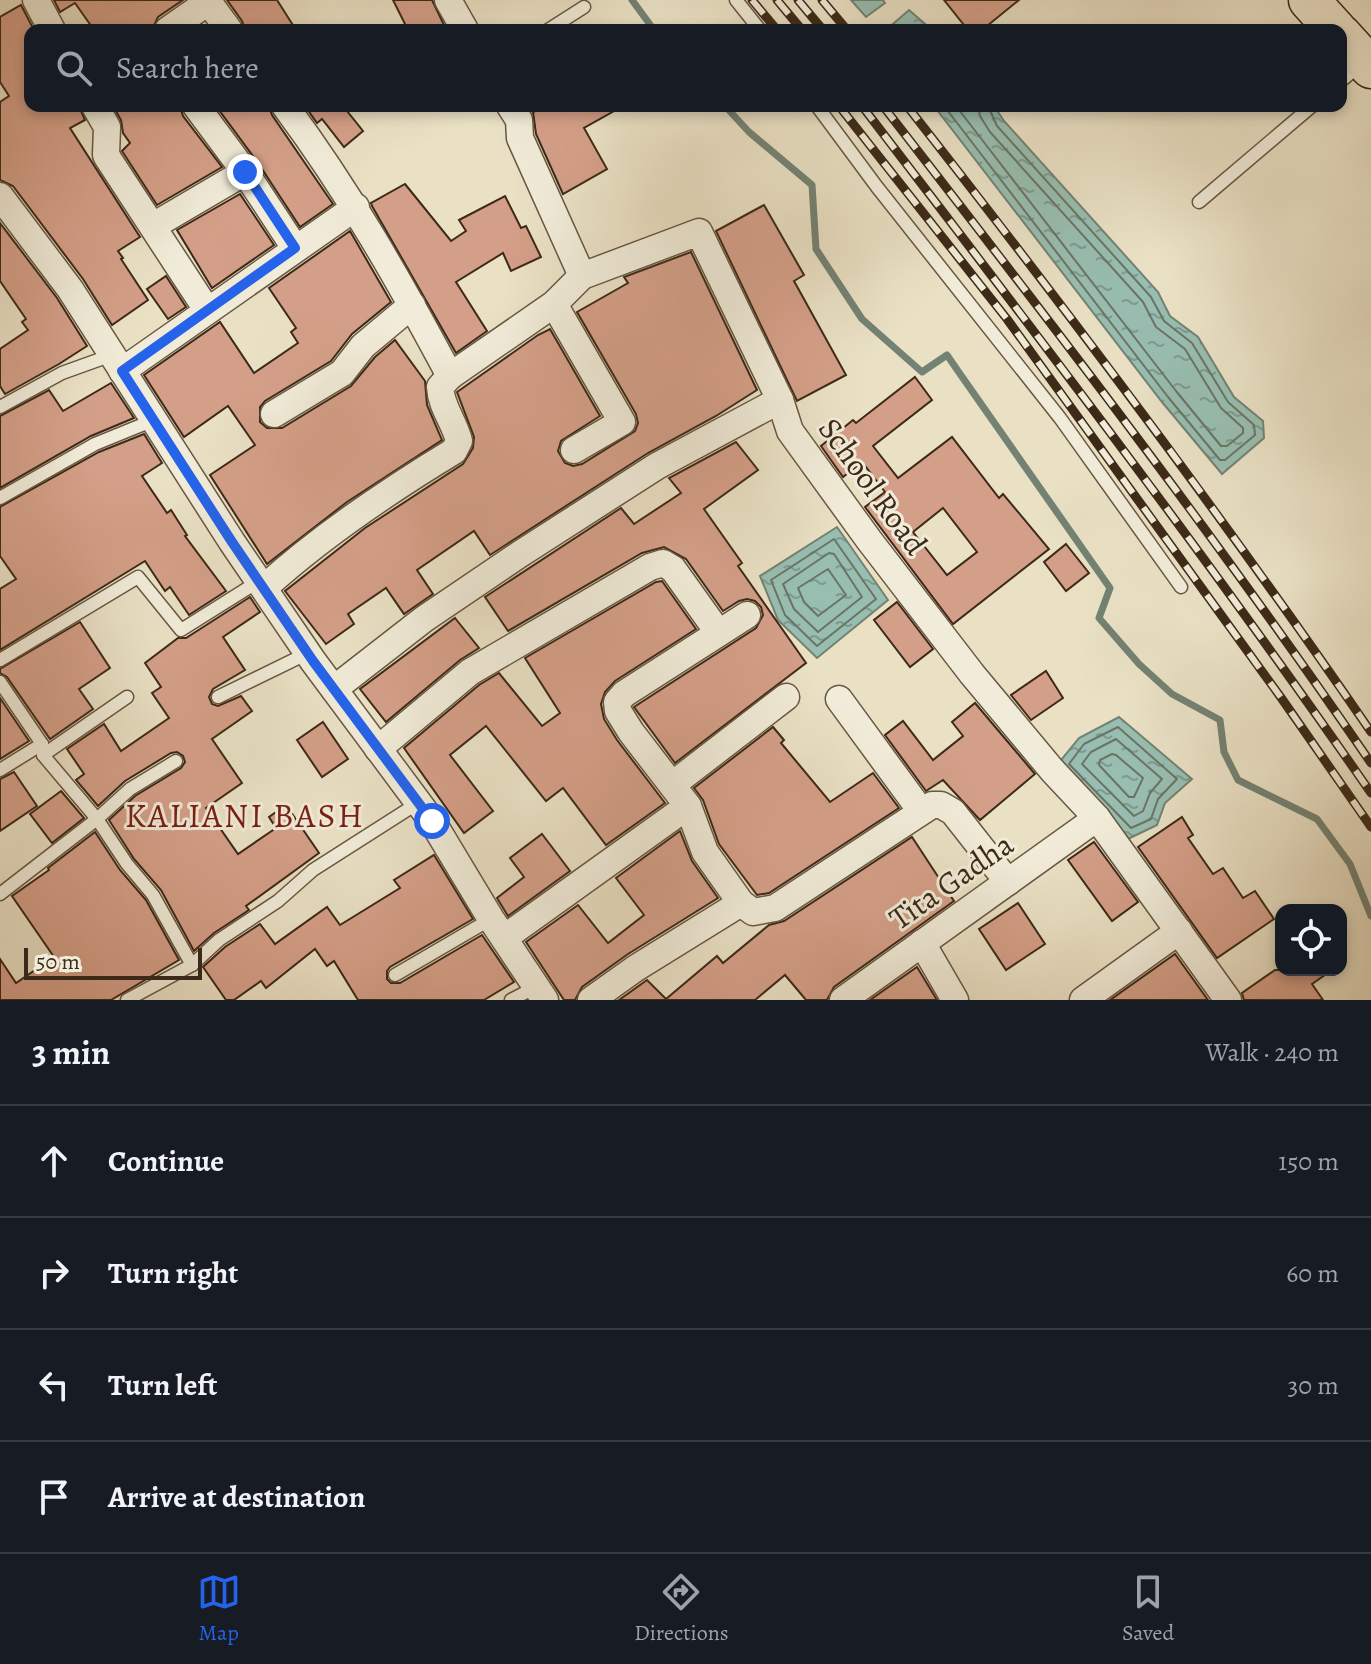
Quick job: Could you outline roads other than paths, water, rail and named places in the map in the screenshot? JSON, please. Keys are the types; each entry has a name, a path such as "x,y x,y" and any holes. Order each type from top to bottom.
{"main road":[{"path":"1309,0 1331,24"}],"street":[{"path":"36,0 49,24"},
{"path":"448,0 462,24"},
{"path":"176,24 208,1 225,24"},
{"path":"98,112 107,127 106,155 207,310"},
{"path":"200,112 295,248"},
{"path":"289,112 356,207 450,376"},
{"path":"261,585 353,518 454,451 459,441 456,426 441,401 440,387 450,376 554,304 582,276 520,138 519,120 514,112"},
{"path":"153,226 245,172"},
{"path":"0,196 70,289 261,585 418,803 540,993"},
{"path":"117,363 207,310 356,207"},
{"name":"School Road","path":"582,276 699,232 780,400 790,431 869,540 982,686 1097,818 1228,1000"},
{"path":"554,304 622,422 574,450"},
{"path":"274,414 342,373 363,346 412,305"},
{"path":"334,689 424,619 520,554 657,466 780,400"},
{"path":"378,749 470,672 650,567 663,563 673,569 718,632"},
{"path":"747,615 624,694 617,702 618,711 631,732 680,796 705,852 741,903 753,912 775,908 932,805 941,805 953,812 1008,882"},
{"path":"498,928 680,796 786,697"},
{"path":"839,699 921,811"},
{"name":"Tita Gadha","path":"843,1000 1097,818"},
{"path":"591,1000 636,968 741,903"},
{"path":"1083,1000 1179,931"},
{"path":"922,943 955,1000"}],"lane":[{"path":"736,0 755,24"},
{"path":"557,24 584,7"},
{"path":"821,112 1060,418 1181,587"},
{"path":"1199,202 1305,112"},
{"path":"0,407 62,373 117,363"},
{"path":"0,498 95,444 155,420"},
{"path":"0,660 138,577 181,630 261,585"},
{"path":"218,697 308,653"},
{"path":"0,682 42,750 153,895 192,965"},
{"path":"0,770 42,750 127,697"},
{"path":"0,894 97,819 130,789 176,761"},
{"path":"127,1000 192,965 219,940 278,901 313,870 418,803"},
{"path":"395,975 498,928"},
{"path":"511,1000 540,993"}],"water":[{"path":"851,0 883,0 885,3 866,17"},
{"path":"909,10 925,24 893,24"},
{"path":"939,112 998,112 1158,292 1170,316 1198,337 1234,397 1263,421 1264,438 1222,474 1162,402"},
{"path":"837,527 888,600 817,658 778,620 760,576"},
{"path":"1119,717 1192,779 1165,803 1157,825 1128,839 1057,765 1079,738"}],"waterway":[{"path":"632,0 650,24"},
{"path":"731,112 749,132 812,185 816,249 862,319 922,372 947,355 1110,588 1099,618 1139,664 1172,694 1220,720 1224,752 1238,780 1317,819 1350,864 1371,916"}],"railway":[{"path":"752,0 772,24"},
{"path":"777,0 797,24"},
{"path":"798,0 818,24"},
{"path":"822,0 842,24"},
{"path":"844,112 1007,319 1371,827"},
{"path":"867,112 1184,532 1371,793"},
{"path":"888,112 1193,513 1371,763"},
{"path":"912,112 1144,415 1371,732"}],"district":[{"name":"KALIANI BASH","path":"245,815"}]}
